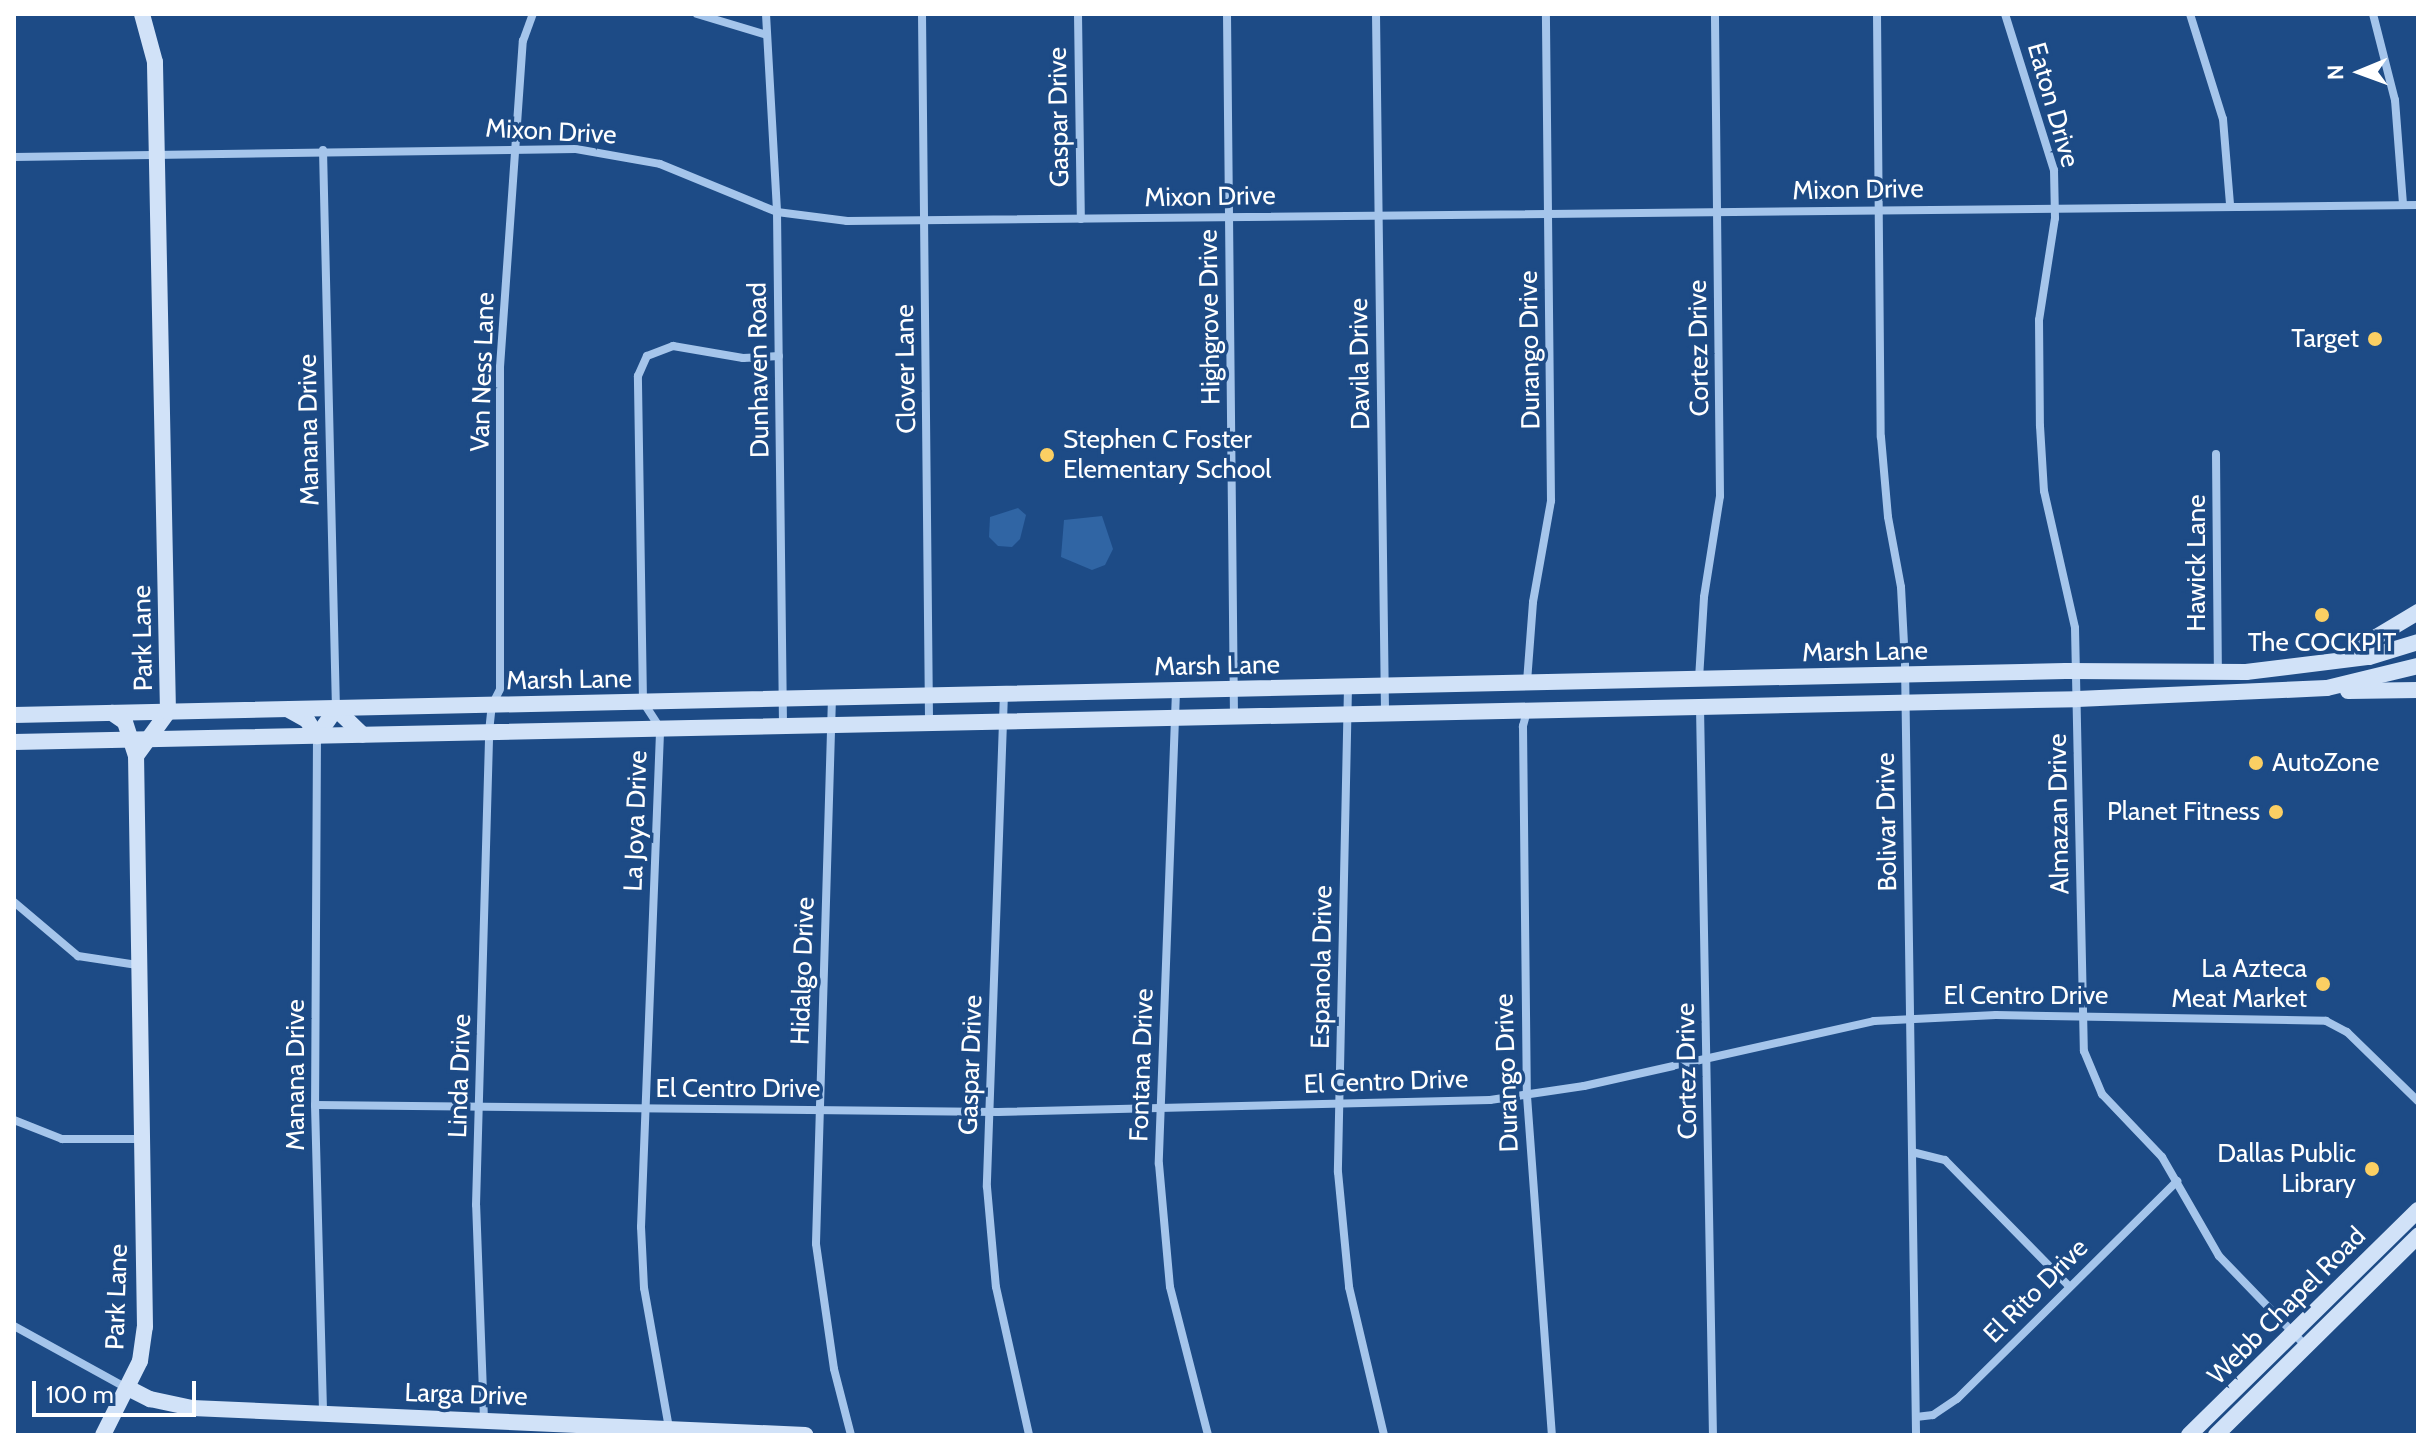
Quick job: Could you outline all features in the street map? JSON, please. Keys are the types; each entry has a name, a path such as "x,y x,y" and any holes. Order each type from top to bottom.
{"main road":[{"name":"Park Lane","path":"142,14 155,62 168,712 152,739"},
{"path":"2341,658 2418,612"},
{"name":"Marsh Lane","path":"14,715 2077,671 2218,672 2306,667 2341,658 2369,657 2418,642"},
{"name":"Marsh Lane","path":"19,739 135,748 152,739 2077,699 2327,688 2418,666"},
{"path":"2218,672 2218,693"},
{"path":"1699,679 1700,707"},
{"path":"1527,683 1527,711"},
{"path":"2327,688 2418,690"},
{"path":"288,710 307,720 317,736 336,709 363,735"},
{"path":"168,712 194,738"},
{"path":"112,713 125,722 135,748"},
{"name":"Park Lane","path":"103,1435 140,1361 145,1327 135,748"},
{"name":"Webb Chapel Road","path":"2216,1435 2418,1210"},
{"name":"Webb Chapel Road","path":"2189,1435 2418,1236"},
{"name":"Larga Drive","path":"128,1388 150,1399 192,1408 805,1435"}],"street":[{"name":"Van Ness Lane","path":"489,732 492,705 500,689 500,367 523,41 533,14"},
{"path":"697,14 767,35"},
{"name":"Dunhaven Road","path":"766,14 777,212 783,726"},
{"name":"Clover Lane","path":"922,14 929,723"},
{"name":"Gaspar Drive","path":"1078,14 1081,219"},
{"name":"Highgrove Drive","path":"1227,14 1234,717"},
{"name":"Davila Drive","path":"1376,14 1385,713"},
{"name":"Durango Drive","path":"1527,683 1533,602 1551,501 1546,14"},
{"name":"Cortez Drive","path":"1699,679 1704,597 1720,496 1715,14"},
{"name":"Bolivar Drive","path":"1877,14 1881,437 1888,517 1901,587 1905,675 1916,1435"},
{"name":"Eaton Drive","path":"2005,14 2049,145 2055,208"},
{"path":"2190,14 2223,119 2230,205"},
{"path":"2373,14 2395,100 2403,205"},
{"name":"Mixon Drive","path":"14,157 323,150 576,149 660,164 777,212 847,221 2418,205"},
{"name":"Manana Drive","path":"323,150 336,709"},
{"name":"Almazan Drive","path":"2055,208 2039,320 2041,462 2072,601 2077,671 2084,1051 2102,1094 2162,1157 2219,1256 2299,1339"},
{"path":"643,702 641,365 656,349 673,346 743,358 779,356"},
{"name":"Hawick Lane","path":"2216,454 2218,672"},
{"name":"Espanola Drive","path":"1348,687 1338,1172 1349,1287 1384,1435"},
{"name":"Fontana Drive","path":"1176,691 1160,1108 1162,1233 1170,1287 1208,1435"},
{"name":"Gaspar Drive","path":"1004,693 987,1187 996,1287 1029,1435"},
{"name":"Hidalgo Drive","path":"832,697 818,1109 820,1288 851,1435"},
{"name":"La Joya Drive","path":"643,702 660,728 645,1109 644,1288 669,1428"},
{"name":"Cortez Drive","path":"1700,707 1713,1435"},
{"name":"Durango Drive","path":"1527,711 1523,726 1527,1096 1552,1435"},
{"name":"Linda Drive","path":"484,1420 476,1288 489,732"},
{"name":"Manana Drive","path":"317,736 315,1105 323,1413"},
{"path":"14,902 78,956 137,965"},
{"name":"El Centro Drive","path":"315,1105 989,1111 1339,1104 1527,1096 1707,1059 1817,1032 1910,1017 2082,1016 2326,1021 2347,1032 2418,1101"},
{"path":"14,1120 62,1139 141,1139"},
{"path":"1912,1152 1945,1160 2069,1286"},
{"name":"El Rito Drive","path":"1916,1417 1933,1415 1957,1399 2177,1181"},
{"path":"14,1326 128,1388"}],"shaded area":[{"path":"1018,508 1026,515 1020,539 1012,547 998,546 989,537 990,517"},
{"path":"1102,516 1113,549 1105,565 1092,570 1061,557 1064,520"}],"place":[{"name":"Target","path":"2375,339"},
{"name":"Stephen C Foster Elementary School","path":"1047,455"},
{"name":"The COCKPIT","path":"2322,615"},
{"name":"AutoZone","path":"2256,763"},
{"name":"Planet Fitness","path":"2276,812"},
{"name":"La Azteca Meat Market","path":"2323,984"},
{"name":"Dallas Public Library","path":"2372,1169"}]}
